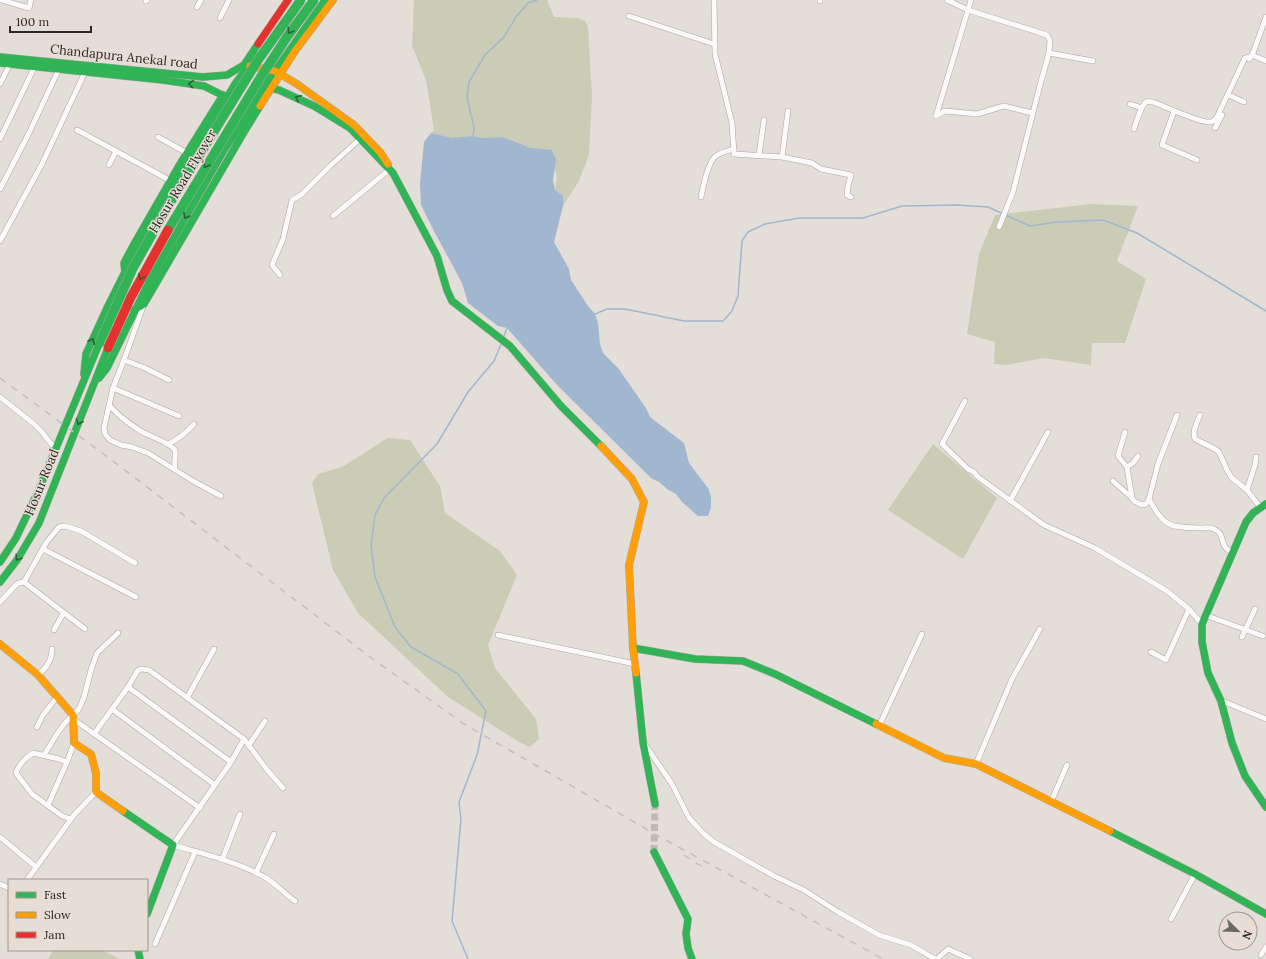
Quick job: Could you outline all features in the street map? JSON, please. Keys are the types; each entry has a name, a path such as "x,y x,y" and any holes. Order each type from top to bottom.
{"main road":[{"path":"84,378 86,354 125,272 190,154 225,96 235,84 288,0"},
{"path":"246,66 295,0"},
{"name":"Hosur Road Flyover","path":"94,386 103,346 133,268 168,206 258,60 301,0"},
{"name":"Hosur Road Flyover","path":"84,378 120,319 138,283 182,205 292,28 314,0"},
{"path":"134,311 144,304 268,87 325,0"},
{"path":"278,72 333,0"},
{"name":"Chandapura Anekal road","path":"0,57 85,69 203,77 227,75 246,66"},
{"path":"0,63 59,69 85,69 204,86 225,96 252,114"},
{"path":"246,66 278,72 297,84 354,126 380,152 387,161 437,256 447,290 452,301 510,346 561,406 588,432 632,479 644,502 629,565 633,648 643,742 655,804"},
{"path":"268,87 279,90 314,106 350,128 360,140 392,171"},
{"path":"125,272 124,263 171,181 190,154 202,141 225,96"},
{"path":"94,386 107,368 134,311 177,231 222,153 252,114"},
{"path":"202,141 222,153"},
{"name":"Hosur Road","path":"0,562 24,524 58,447 84,378"},
{"name":"Hosur Road","path":"0,582 17,560 39,523 94,386"},
{"path":"1263,505 1253,513 1246,522 1232,551 1203,620 1202,642 1208,673 1220,700 1232,743 1245,776 1266,807"},
{"path":"0,644 38,675 73,717 74,743 91,754 96,773 96,792 173,845 148,911"},
{"path":"633,648 695,659 743,661 775,674 944,758 976,764 1195,874 1266,914"},
{"path":"654,852 688,919 686,934 688,948 692,959"}],"street":[{"path":"0,3 1,0 14,2 29,8 31,0"},
{"path":"197,7 201,0"},
{"path":"220,18 229,0"},
{"path":"714,0 716,33 714,44 732,123 734,154 782,157 812,163 821,169 851,176 847,195 851,197"},
{"path":"947,0 968,10 1047,35 1050,41 1049,53 1032,113 1013,192 999,228"},
{"path":"971,0 936,116 945,111 977,114 1004,106 1032,113"},
{"path":"628,16 714,44"},
{"path":"1215,128 1252,56 1266,17"},
{"path":"1049,53 1093,61"},
{"path":"1134,129 1142,108 1146,102 1149,101 1206,122 1211,122 1217,117 1245,58 1252,56 1266,61"},
{"path":"0,84 10,64"},
{"path":"0,139 35,66"},
{"path":"0,189 28,135 59,69"},
{"path":"0,241 42,164 85,69"},
{"path":"1231,96 1244,102"},
{"path":"1130,104 1142,108"},
{"path":"782,157 788,111"},
{"path":"1174,111 1162,145 1197,160"},
{"path":"759,155 764,120"},
{"path":"77,130 171,181"},
{"path":"158,137 190,154"},
{"path":"280,275 272,265 283,240 292,200 301,195 330,166 360,140"},
{"path":"702,197 704,181 714,156 734,149"},
{"path":"108,165 116,151"},
{"path":"333,216 392,171"},
{"path":"144,304 113,388 104,428 105,434 110,440 120,446 132,447 148,453 193,481 221,496"},
{"path":"124,360 145,368 169,380"},
{"path":"113,388 179,416"},
{"path":"0,397 34,424 51,444 58,447"},
{"path":"965,401 942,444 978,477 1044,524 1095,548 1167,591 1203,620 1246,629 1264,636"},
{"path":"110,406 116,414 128,423 168,444 174,449 176,454 174,458 175,469"},
{"path":"1113,481 1138,504 1146,504 1158,464 1177,415"},
{"path":"1200,415 1194,430 1195,440 1216,449 1232,478 1248,490 1263,505"},
{"path":"168,444 184,435 194,424"},
{"path":"1010,501 1048,432"},
{"path":"1125,432 1118,456 1127,467 1132,498"},
{"path":"1127,467 1133,463 1138,456"},
{"path":"1248,490 1256,457"},
{"path":"1148,499 1158,516 1164,521 1172,525 1182,527 1214,528 1222,537 1226,549 1232,551"},
{"path":"24,582 43,549 59,527 65,526 80,530 135,564"},
{"path":"43,549 136,597"},
{"path":"0,602 18,583 24,582 63,614 85,629"},
{"path":"1242,637 1255,608"},
{"path":"1152,652 1166,660 1189,609"},
{"path":"54,630 63,614"},
{"path":"976,764 1012,679 1040,629"},
{"path":"44,755 57,734 79,709 97,653 118,633"},
{"path":"879,726 922,634"},
{"path":"498,635 635,664"},
{"path":"38,675 49,664 52,656 52,649"},
{"path":"187,698 214,649"},
{"path":"94,734 128,687 138,670 149,670 244,739 283,788"},
{"path":"128,687 231,762"},
{"path":"37,727 43,715 57,697"},
{"path":"1220,700 1226,701 1266,719"},
{"path":"112,709 215,785"},
{"path":"73,717 94,734 200,808"},
{"path":"249,745 265,720"},
{"path":"244,739 231,762 173,845 237,865 256,873 266,878 295,901"},
{"path":"643,742 672,784 689,818 714,842 774,876 804,890 838,912 879,935 911,945 936,959 948,949 970,959"},
{"path":"48,805 74,743"},
{"path":"67,762 44,755 33,754 29,755 16,770 16,773 29,792 62,816 71,819"},
{"path":"1051,802 1067,765"},
{"path":"28,879 71,819 96,792"},
{"path":"222,860 240,814"},
{"path":"256,873 274,834"},
{"path":"0,837 36,867"},
{"path":"155,944 195,852"},
{"path":"1171,919 1195,874"},
{"path":"1262,955 1266,947"}],"green space":[{"path":"414,0 547,0 554,17 578,18 585,21 588,27 592,96 589,155 579,181 563,206 555,190 557,176 555,170 531,148 503,137 483,138 473,136 452,141 431,133 434,130 426,80 412,46"},
{"path":"1091,204 1138,206 1117,261 1146,279 1125,343 1092,343 1091,365 1043,358 1007,365 994,364 995,342 967,334 979,254 995,215"},
{"path":"388,438 410,440 440,486 445,513 500,551 517,575 488,645 495,668 536,719 539,739 530,747 519,742 448,697 358,613 333,570 312,483 318,474 342,467"},
{"path":"933,444 997,498 963,559 888,510"},
{"path":"52,951 104,951 120,959 48,959"}],"water":[{"path":"431,133 452,138 473,136 483,138 503,137 531,148 552,150 556,160 553,180 555,190 563,196 563,206 554,242 569,269 571,280 595,314 603,353 618,368 646,408 650,417 684,443 689,463 708,488 711,497 711,508 708,516 698,516 682,502 676,494 651,478 558,386 507,328 498,326 468,303 462,283 421,205 420,184 424,142"}],"waterway":[{"path":"473,136 474,128 467,97 469,82 485,55 504,37 516,17 528,3 537,0"},
{"path":"595,314 607,309 625,309 684,321 723,321 732,311 738,296 742,241 748,232 765,224 799,218 863,218 902,206 957,205 988,207 1030,226 1057,222 1103,220 1137,233 1266,311"},
{"path":"503,339 507,328"},
{"path":"468,959 452,921 461,819 459,802 477,755 486,711 458,674 411,647 395,627 375,577 371,546 375,515 384,498 437,444 468,392 494,361 502,342"}],"tunnel":[{"path":"654,852 655,804"}],"railway":[{"path":"0,378 105,455 370,657 464,724 662,838 883,959"},
{"path":"684,855 707,869"}],"traffic: fast":[{"path":"99,344 133,268 168,206 258,60 301,0"},
{"path":"168,230 262,75 314,0"},
{"path":"99,378 107,368 150,280 224,150 265,85 325,0"},
{"path":"0,57 203,77 227,75 244,65 258,44"},
{"path":"84,374 86,354 133,256 235,84 256,56"},
{"path":"0,63 163,80 204,86 230,99"},
{"path":"264,87 279,90 314,106 350,128 393,173 437,256 447,290 452,301 510,346 561,406 601,446"},
{"path":"125,272 124,263 133,246 180,164 223,95"},
{"path":"134,310 144,304 260,106"},
{"path":"0,562 16,538 37,494 99,344"},
{"path":"0,582 17,560 39,523 108,348"},
{"path":"1266,504 1253,513 1246,522 1202,624 1202,642 1208,673 1221,701 1232,743 1245,776 1266,807"},
{"path":"633,648 695,659 743,661 775,674 876,724"},
{"path":"636,673 643,742 655,804"},
{"path":"123,811 173,845 148,911"},
{"path":"1110,831 1195,874 1266,914"},
{"path":"654,852 688,919 686,934 688,948 692,959"},
{"path":"138,951 140,959"}],"traffic: slow":[{"path":"260,106 295,51 333,0"},
{"path":"250,66 275,71 297,84 354,125 380,152 388,164"},
{"path":"601,446 632,479 644,502 629,565 633,648 636,673"},
{"path":"0,644 38,675 73,715 74,743 91,754 96,773 96,792 123,811"},
{"path":"876,724 944,758 976,764 1110,831"}],"traffic: jam":[{"path":"258,44 288,0"},
{"path":"108,348 131,297 168,230"}]}
